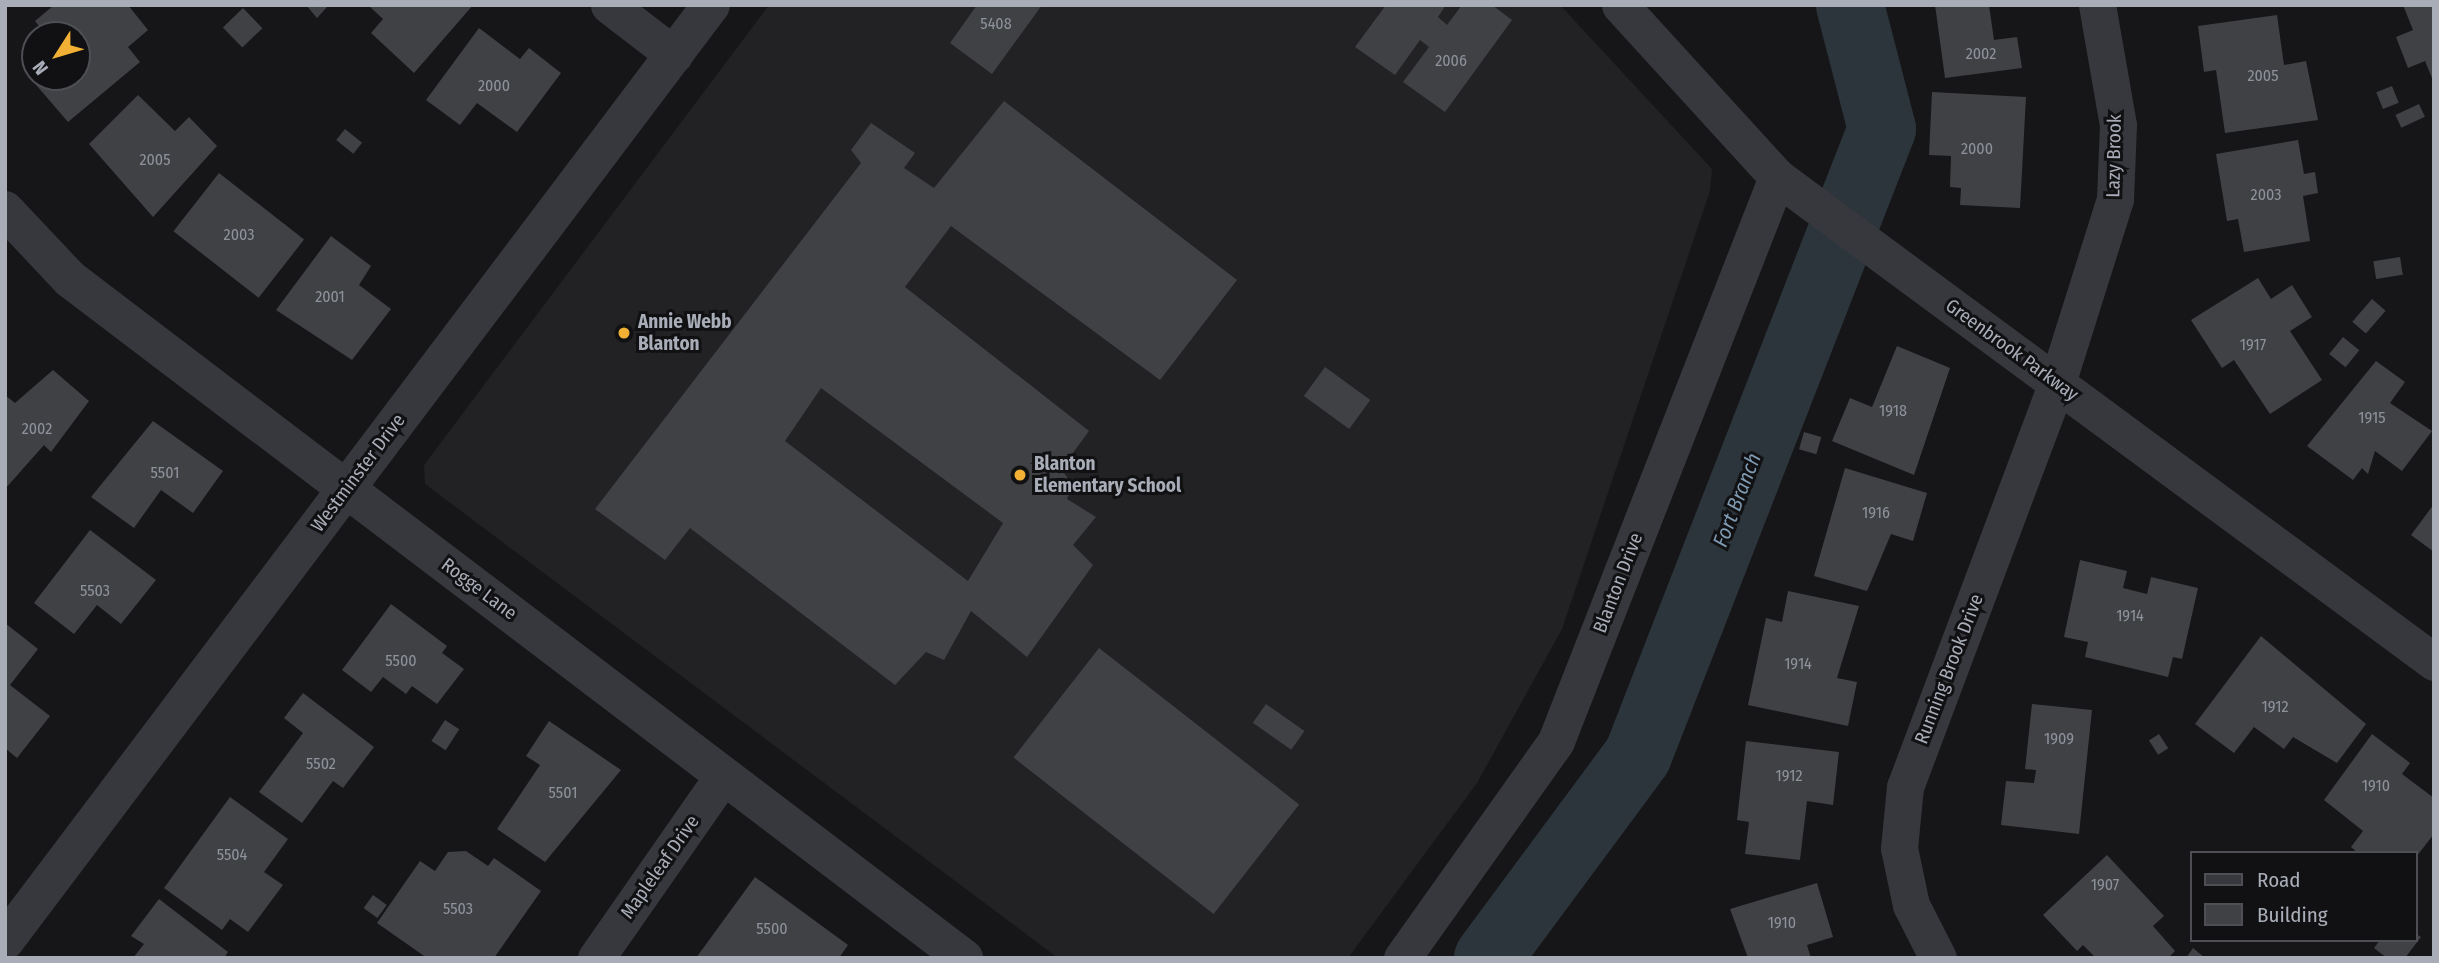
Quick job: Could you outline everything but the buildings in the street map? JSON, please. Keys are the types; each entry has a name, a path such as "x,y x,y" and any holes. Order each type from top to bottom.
{"street":[{"path":"609,5 674,55"},
{"name":"Westminster Drive","path":"5,941 711,5"},
{"name":"Greenbrook Parkway","path":"1620,5 1777,177 2434,662"},
{"name":"Lazy Brook","path":"2057,383 2115,199 2118,125 2097,5"},
{"name":"Blanton Drive","path":"1402,958 1556,741 1777,177"},
{"name":"Rogge Lane","path":"5,210 70,279 964,958"},
{"name":"Running Brook Drive","path":"1938,958 1911,905 1899,848 1905,787 2057,383"},
{"name":"Mapleleaf Drive","path":"596,958 723,776"}],"shaded area":[{"name":"Blanton Elementary School","path":"769,5 1560,5 1712,169 1710,191 1562,629 1477,783 1348,958 1058,958 425,484 424,465"}],"waterway":[{"name":"Fort Branch","path":"1488,958 1638,755 1882,129 1850,5"}],"place":[{"name":"Annie Webb Blanton","path":"624,333"},
{"name":"Blanton Elementary School","path":"1020,475"}]}
